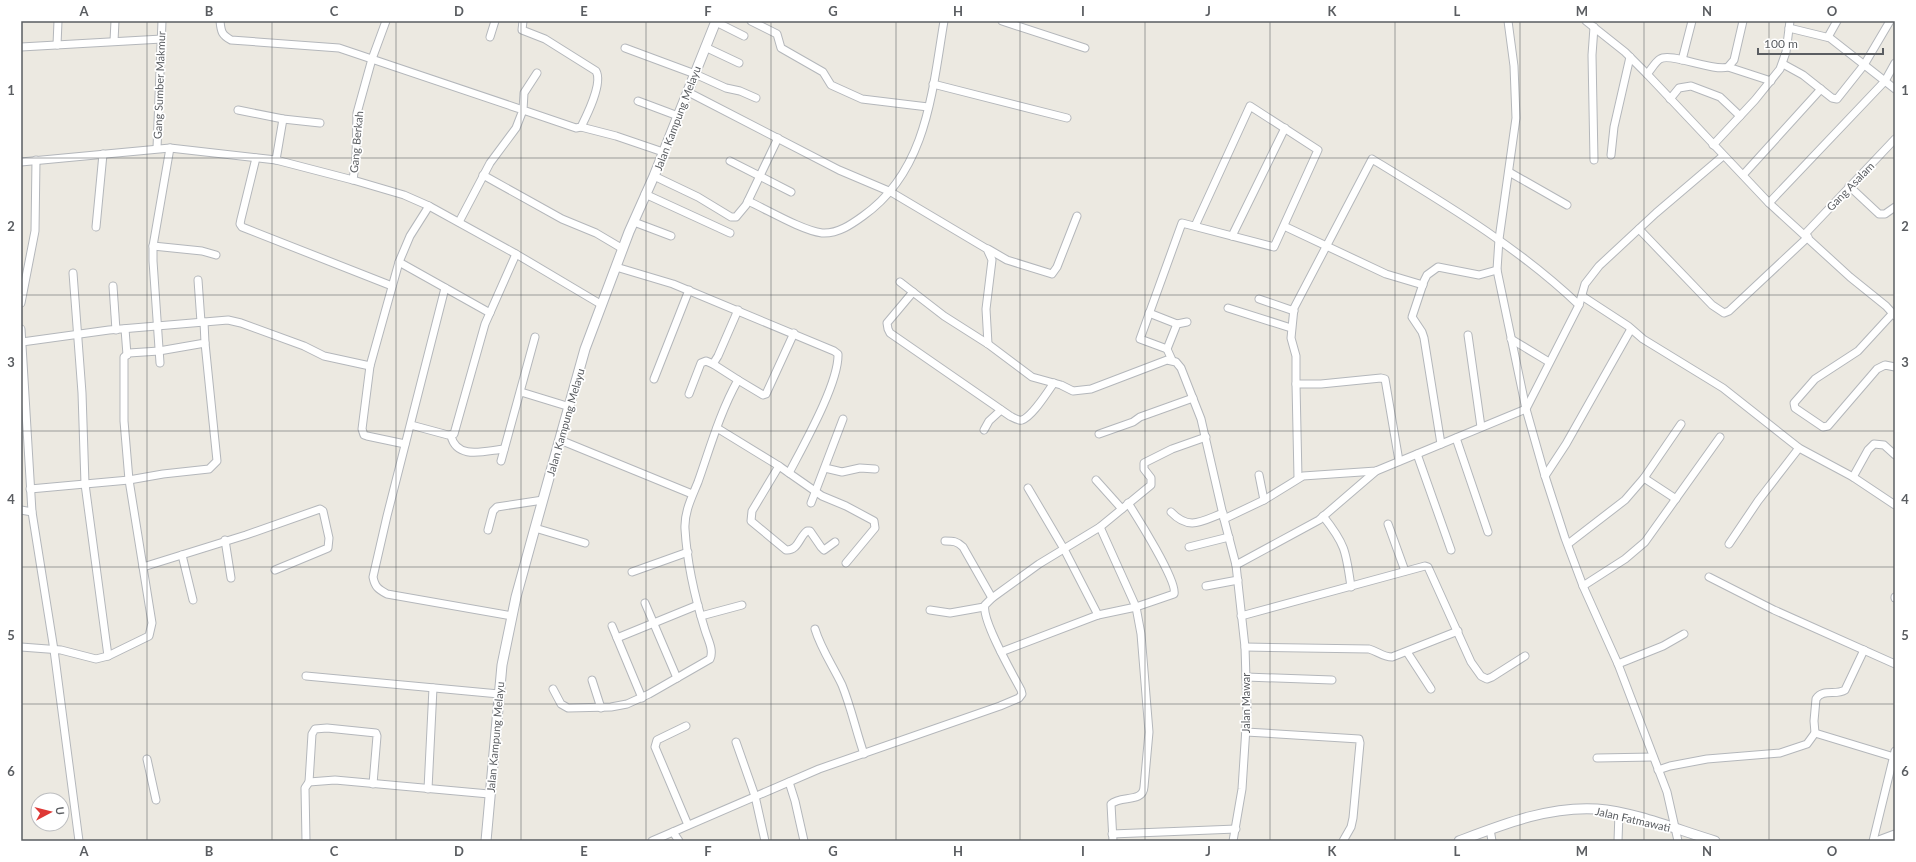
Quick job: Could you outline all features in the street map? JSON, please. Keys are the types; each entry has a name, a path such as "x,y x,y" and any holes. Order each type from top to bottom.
{"main road":[{"name":"Jalan Kampung Melayu","path":"486,841 489,794 502,665 512,616 534,528 586,349 623,249 716,21"},
{"name":"Jalan Fatmawati","path":"1459,841 1524,817 1553,811 1578,809 1619,813 1676,828 1715,841"},
{"path":"1879,841 1895,835"}],"street":[{"path":"57,45 58,21"},
{"path":"114,41 115,21"},
{"name":"Gang Sumber Makmur","path":"157,148 162,21"},
{"path":"220,21 221,32 224,36 231,40 330,46 576,128 581,127 616,136 663,152"},
{"name":"Gang Berkah","path":"353,180 356,158 357,113 372,59 386,21"},
{"path":"490,37 495,21"},
{"path":"523,21 522,30 545,38 596,71 598,74 590,110 581,127"},
{"path":"716,21 744,36"},
{"path":"751,21 777,34 781,48 823,72 831,85 862,99 928,107"},
{"path":"748,201 810,230 824,233 838,231 852,225 877,206 891,192 912,158 925,125 944,21"},
{"path":"1002,21 1085,48"},
{"path":"1508,21 1514,66 1516,118 1499,239 1497,270 1511,338 1526,409 1545,476 1583,586 1618,664 1667,792 1678,841"},
{"path":"1682,60 1692,21"},
{"path":"1728,67 1734,60 1743,21"},
{"path":"1828,37 1837,21"},
{"path":"1783,64 1832,98 1838,99 1864,65 1890,21"},
{"path":"1590,23 1630,57 1647,74 1769,203 1807,236 1850,277 1886,306 1894,315 1858,350 1815,379 1794,404 1794,408 1823,427 1828,426 1877,369 1885,365 1895,367"},
{"path":"1590,23 1594,160"},
{"path":"1713,145 1771,81 1783,64 1789,25 1828,37 1895,89"},
{"path":"21,47 162,39"},
{"path":"705,47 739,63"},
{"path":"625,48 695,74 726,88 740,91 756,98"},
{"path":"1611,155 1614,128 1630,57"},
{"path":"1647,74 1660,59 1682,60 1718,68 1728,67 1771,81"},
{"path":"1769,203 1885,81 1895,63"},
{"path":"459,222 483,175 516,128 522,110 524,93 537,73"},
{"path":"933,84 1067,118"},
{"path":"1670,99 1679,88 1691,86 1720,97 1740,116"},
{"path":"1743,175 1820,89"},
{"path":"688,92 839,170 891,192 987,249 1000,256 1033,269 1052,274 1057,267 1077,216"},
{"path":"638,101 678,116"},
{"path":"1177,324 1167,349 1140,339 1182,223 1274,247 1318,150 1250,106 1195,226"},
{"path":"238,110 283,119 320,123"},
{"path":"276,160 283,119"},
{"path":"1232,236 1285,128"},
{"path":"654,176 698,197 732,217 738,216 748,201 778,138"},
{"name":"Gang Asalam","path":"1639,229 1712,305 1724,313 1729,311 1807,236 1849,186 1895,138"},
{"path":"21,162 157,148 170,148 276,160 404,195 429,206 516,254 602,305"},
{"path":"160,363 152,261 153,246 170,148"},
{"path":"96,227 103,154"},
{"path":"1236,565 1305,529 1323,516 1376,471 1526,409 1579,304 1585,284 1599,266 1723,156"},
{"path":"256,158 240,219 240,224 242,227 392,286"},
{"path":"1298,478 1296,356 1291,338 1294,311 1303,290 1372,159 1455,209 1499,239 1560,287 1579,304"},
{"path":"21,303 35,231 36,160"},
{"path":"730,161 791,192"},
{"path":"1509,172 1568,205"},
{"path":"483,175 623,249"},
{"path":"1849,186 1879,214 1885,214 1895,207"},
{"path":"645,194 730,233"},
{"path":"405,444 367,436 363,432 370,366 399,262 410,236 429,206"},
{"path":"634,222 671,236"},
{"path":"1286,227 1386,274 1423,285"},
{"path":"153,246 202,251 216,255"},
{"path":"987,249 992,260 986,309 988,344"},
{"path":"451,436 454,434 490,313 516,254"},
{"path":"992,260 1000,256"},
{"path":"399,262 490,313"},
{"path":"616,267 673,284 794,333 838,354 836,372 828,392 789,473"},
{"path":"1441,444 1424,338 1422,332 1412,317 1427,275 1438,267 1479,275 1497,270"},
{"path":"74,272 82,393 85,484 108,656"},
{"path":"30,489 129,480 163,474 209,469 217,462 198,280"},
{"path":"900,282 944,316 988,344 1032,377 1054,383 1073,391 1084,391 1109,384 1157,363 1172,360"},
{"path":"113,286 116,330"},
{"path":"445,288 373,577 374,585 379,590 387,594 512,616"},
{"path":"654,379 688,290"},
{"path":"913,292 887,323 890,332 1010,416 1022,420 1032,413 1054,383"},
{"path":"1582,296 1631,329 1643,339 1723,388 1799,448 1853,477 1895,505"},
{"path":"1259,299 1294,311"},
{"path":"1886,306 1895,306"},
{"path":"1228,308 1291,328"},
{"path":"713,364 738,310"},
{"path":"1149,313 1177,324 1188,322"},
{"path":"22,342 125,329 228,320 241,323 304,346 324,356 370,366"},
{"path":"125,329 127,355"},
{"path":"1545,476 1566,444 1631,329"},
{"path":"21,330 24,424 32,512 54,650 79,841"},
{"path":"689,394 701,363 706,361 763,395 766,394 794,333"},
{"path":"1468,334 1481,427"},
{"path":"501,461 536,337"},
{"path":"1511,338 1549,362"},
{"path":"21,647 61,650 96,659 108,656 138,643 149,636 152,631 152,623 129,480 124,421 124,357 129,353 159,351 205,343"},
{"name":"Jalan Mawar","path":"1167,349 1172,360 1181,368 1206,437 1236,565 1238,580 1245,647 1246,732 1242,789 1236,829 1232,841"},
{"path":"1296,384 1321,384 1381,378 1385,379 1399,461"},
{"path":"553,688 564,707 578,709 619,706 642,698 710,659 712,654 698,605 685,528 692,494 729,396 738,380"},
{"path":"521,392 570,407"},
{"path":"1099,434 1133,422 1140,417 1193,398"},
{"path":"984,430 989,421 1001,410"},
{"path":"810,503 843,419"},
{"path":"1568,544 1625,500 1644,478 1681,424"},
{"path":"411,425 451,436"},
{"path":"717,428 779,466 828,499 846,506 875,523 875,528 846,563"},
{"path":"451,436 455,446 464,452 472,453 504,449"},
{"path":"930,610 950,613 984,607 992,598 1064,549 1100,527 1150,485 1152,482 1151,478 1144,469 1144,463 1172,449 1206,437"},
{"path":"1583,586 1625,559 1645,542 1720,437"},
{"path":"1456,438 1488,532"},
{"path":"560,440 692,494"},
{"path":"1853,477 1868,450 1874,444 1884,445 1895,456"},
{"path":"1729,544 1758,501 1799,448"},
{"path":"1417,454 1450,550"},
{"path":"779,466 752,511 751,521 786,550 792,550 807,531 810,531 824,550 835,542"},
{"path":"825,468 842,472 860,468 875,469"},
{"path":"1171,512 1185,523 1192,524 1224,516 1264,500 1298,478 1307,475 1376,471"},
{"path":"1259,475 1264,500"},
{"path":"1644,478 1676,499"},
{"path":"1096,480 1122,509"},
{"path":"1028,488 1064,549 1098,615"},
{"path":"488,530 493,511 497,507 543,500"},
{"path":"1001,652 1098,615 1136,607 1171,596 1175,590 1145,529 1128,503"},
{"path":"143,567 225,540 246,535 320,509 323,511 329,538 328,548 276,570"},
{"path":"21,510 32,512"},
{"path":"1323,516 1337,534 1346,552 1351,587"},
{"path":"1388,524 1405,571"},
{"path":"1100,527 1136,607 1141,634 1149,732 1144,790 1140,796 1115,800 1111,804 1113,837 1236,829"},
{"path":"534,528 585,543"},
{"path":"1189,547 1229,537"},
{"path":"225,540 231,578"},
{"path":"945,541 959,543 963,547 992,598"},
{"path":"632,572 688,552"},
{"path":"182,555 193,600"},
{"path":"1241,616 1351,587 1420,566 1428,568 1471,662 1484,678 1492,678 1525,656"},
{"path":"1709,577 1774,610 1895,664"},
{"path":"1206,586 1238,580"},
{"path":"645,603 677,678"},
{"path":"617,638 698,605"},
{"path":"701,616 742,605"},
{"path":"652,841 789,782 1000,706 1021,696 1021,690 1001,652 984,607"},
{"path":"612,626 642,698"},
{"path":"815,629 819,641 829,659 849,704 864,754"},
{"path":"1245,647 1369,649 1378,651 1386,657 1392,657 1458,631"},
{"path":"1618,664 1663,646 1684,634"},
{"path":"1658,770 1670,766 1707,759 1780,753 1807,744 1815,733 1814,721 1816,698 1823,692 1842,692 1845,690 1864,650"},
{"path":"1407,652 1431,690"},
{"path":"306,676 499,694"},
{"path":"1246,677 1332,680"},
{"path":"592,680 601,708"},
{"path":"428,789 433,688"},
{"path":"686,726 657,740 655,747 688,825"},
{"path":"306,841 305,788 309,782 312,734 315,729 327,728 376,733 373,784"},
{"path":"1246,732 1359,739 1360,743 1353,818 1351,827 1343,841"},
{"path":"1815,733 1894,758 1873,841"},
{"path":"736,742 755,796 765,841"},
{"path":"1598,758 1653,757"},
{"path":"147,760 156,800"},
{"path":"309,782 334,780 489,794"},
{"path":"789,782 804,841"},
{"path":"1618,841 1619,813"},
{"path":"1490,830 1492,841"},
{"path":"673,832 678,841"}]}
